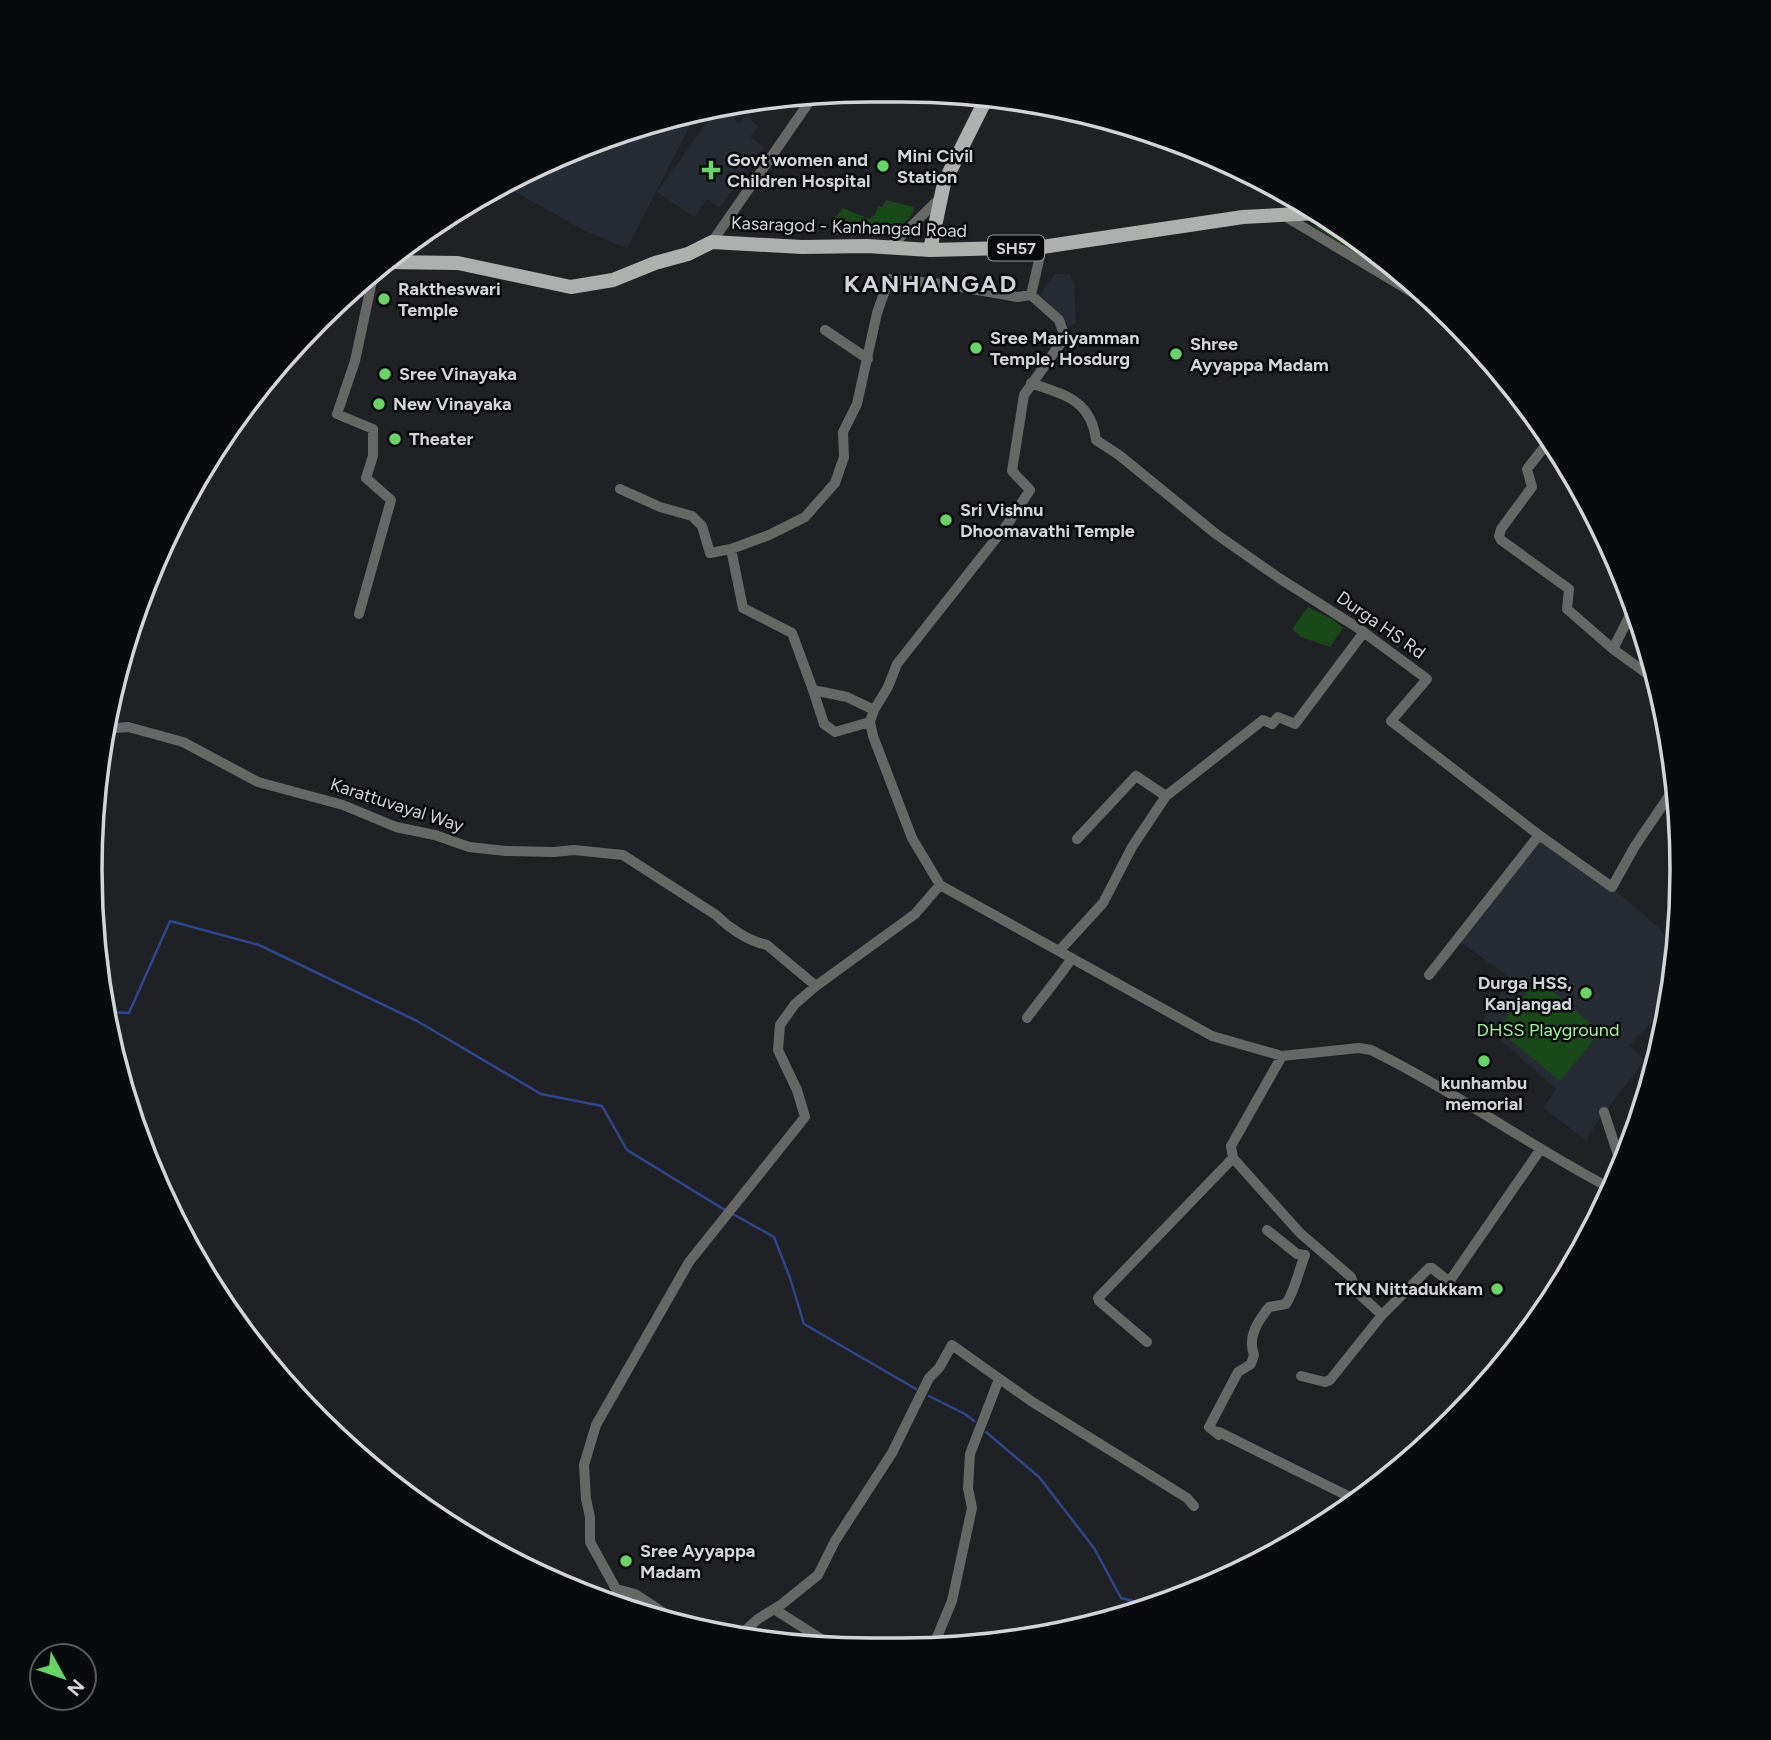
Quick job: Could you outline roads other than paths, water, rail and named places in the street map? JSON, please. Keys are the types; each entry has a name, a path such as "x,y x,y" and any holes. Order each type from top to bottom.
{"main road":[{"path":"930,250 944,183 982,106"},
{"name":"Kasaragod - Kanhangad Road","path":"399,262 458,263 571,287 612,280 655,263 688,254 712,242 930,250 1042,247 1146,230 1280,213 1299,213"}],"street":[{"path":"712,242 808,104"},
{"path":"890,247 941,197"},
{"path":"1280,213 1398,284"},
{"path":"1031,295 1042,247"},
{"path":"620,489 660,507 692,516 702,526 710,553 731,549 769,535 805,517 835,483 844,457 843,432 857,404 877,313 889,279 953,285 1018,297 1031,295"},
{"path":"359,614 391,500 366,478 373,456 373,429 337,414 355,361 371,285"},
{"path":"1031,295 1059,320 1065,337 1024,394 1012,471 1030,490 1009,522 897,664 870,722 912,838 940,885 1212,1036 1282,1056 1359,1048 1371,1050 1478,1108 1540,1150 1602,1184"},
{"path":"825,330 868,359"},
{"name":"Durga HS Rd","path":"1031,383 1059,393 1084,408 1094,426 1096,440 1119,455 1216,534 1364,632 1427,679 1391,721 1539,835 1612,887 1635,846 1666,800"},
{"path":"1543,448 1528,466 1532,487 1499,536 1506,545 1569,589 1567,609 1643,671"},
{"path":"731,549 743,608 792,633 824,724 835,732 870,722"},
{"path":"1613,649 1628,620"},
{"path":"1059,951 1103,903 1132,848 1166,796 1263,720 1272,724 1278,717 1295,724 1364,632"},
{"path":"813,690 847,697 874,709"},
{"name":"Karattuvayal Way","path":"115,727 128,727 183,742 258,782 343,806 396,827 469,846 490,850 574,850 623,855 716,915 728,926 759,943 767,944 816,986"},
{"path":"1077,839 1136,776 1166,796"},
{"path":"1429,975 1539,835"},
{"path":"624,1598 616,1589 590,1542 584,1465 596,1426 689,1262 805,1117 797,1090 778,1050 780,1025 795,1004 915,914 940,885"},
{"path":"1027,1018 1072,958"},
{"path":"1282,1056 1231,1146 1233,1158 1300,1233 1351,1277 1356,1291 1382,1315"},
{"path":"1604,1112 1616,1150"},
{"path":"1301,1376 1322,1382 1330,1380 1382,1315 1429,1268 1447,1280 1451,1279 1540,1150"},
{"path":"1147,1342 1098,1298 1233,1158"},
{"path":"1267,1230 1297,1254 1305,1255 1294,1290 1286,1304 1269,1307 1259,1320 1250,1346 1254,1355 1251,1364 1238,1372 1209,1427 1219,1435 1219,1432 1348,1495"},
{"path":"748,1628 818,1575 835,1541 892,1453 929,1378 952,1345 999,1379 1187,1498 1194,1506"},
{"path":"937,1637 951,1601 972,1508 968,1488 971,1454 999,1379"},
{"path":"616,1589 635,1594 655,1607"},
{"path":"774,1609 818,1637"}],"waterway":[{"path":"115,1012 129,1013 170,921 259,945 417,1021 541,1094 602,1106 627,1150 725,1210"},
{"path":"731,1213 774,1237 804,1324 916,1389"},
{"path":"929,1396 974,1421"},
{"path":"986,1432 1039,1477 1094,1548 1121,1598 1135,1602"}],"place":[{"name":"Mini Civil Station","path":"883,166"},
{"name":"Govt women and Children Hospital","path":"711,170"},
{"name":"Raktheswari Temple","path":"384,299"},
{"name":"Sree Mariyamman Temple, Hosdurg","path":"976,348"},
{"name":"Shree Ayyappa Madam","path":"1176,354"},
{"name":"Sree Vinayaka","path":"385,374"},
{"name":"New Vinayaka","path":"379,404"},
{"name":"Theater","path":"395,439"},
{"name":"Sri Vishnu Dhoomavathi Temple","path":"946,520"},
{"name":"Durga HSS, Kanjangad","path":"1586,993"},
{"name":"kunhambu memorial","path":"1484,1061"},
{"name":"TKN Nittadukkam","path":"1497,1289"},
{"name":"Sree Ayyappa Madam","path":"626,1561"}],"district":[{"name":"KANHANGAD","path":"931,283"}],"park label":[{"name":"DHSS Playground","path":"1548,1030"}]}
